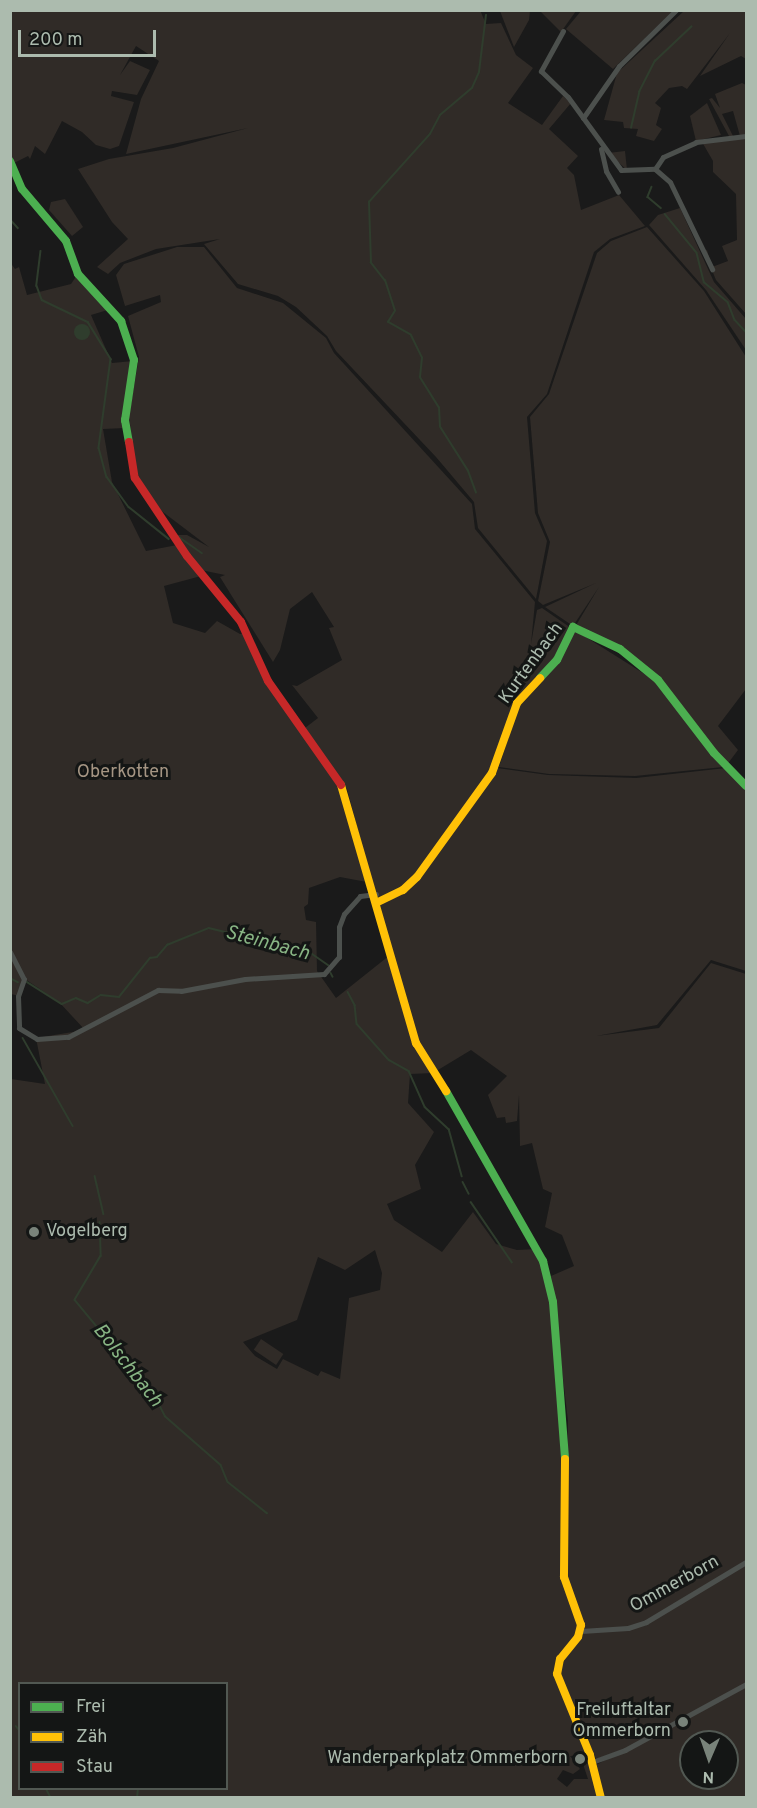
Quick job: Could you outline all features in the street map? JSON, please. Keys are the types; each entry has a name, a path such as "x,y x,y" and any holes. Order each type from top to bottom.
{"street":[{"path":"583,118 619,66 676,10"},
{"path":"563,31 541,71 583,118 601,146 621,170 655,169 670,182 712,269"},
{"path":"655,169 663,157 696,142 747,136"},
{"path":"601,146 606,171 618,192"},
{"path":"10,161 22,189 66,241 78,274 118,315 124,326 134,362 126,405 127,446 133,472 143,492 247,633 266,677 345,791 416,1042 530,1233 549,1278 566,1422 564,1574 580,1616 581,1632 560,1659 557,1674 592,1762 601,1797"},
{"name":"Kurtenbach","path":"377,898 403,890 417,877 492,773 518,703 557,660 573,627 620,649 658,680 714,753 747,786"},
{"path":"10,952 24,979 18,996 19,1028 40,1039 74,1035 155,991 185,990 256,977 324,974 339,957 339,927 344,914 360,896 377,898"},
{"name":"Ommerborn","path":"581,1632 628,1628 646,1622 747,1562"},
{"path":"592,1762 626,1750 747,1684"}],"green space":[{"path":"480,10 486,24 501,23 516,55 533,68 508,103 542,125 563,96 571,103 549,129 578,156 567,168 574,175 581,210 619,195 645,226 610,239 594,252 547,394 527,417 535,513 547,541 536,599 478,528 474,502 436,457 336,351 327,336 296,307 278,296 238,284 204,244 220,239 156,249 120,263 108,274 97,267 128,239 112,222 78,169 109,159 173,148 248,128 126,154 141,99 159,61 136,46 120,75 130,61 150,70 137,95 112,91 111,96 134,102 119,146 110,149 96,145 82,132 62,121 45,154 35,146 30,159 28,156 14,163 10,154 10,11"},
{"path":"500,11 530,11 529,20 514,47"},
{"path":"540,11 576,11 561,32"},
{"path":"581,11 673,11 613,69 566,29"},
{"path":"684,11 746,11 746,59 741,56 700,76 730,33 687,89 682,86 669,88 655,103 661,108 656,125 662,129 654,141 636,136 638,129 624,128 623,122 604,120 617,73"},
{"path":"742,83 746,85 746,135 740,136 733,111 722,114 733,136 729,136 709,99 712,98 720,108 715,94"},
{"path":"707,103 721,135 696,141 690,116"},
{"path":"746,138 746,314 716,280 704,251 707,250 712,267 728,261 722,246 737,240 736,194 713,172 713,161 702,142"},
{"path":"625,151 627,170 608,153"},
{"path":"65,199 83,227 72,236 49,210 51,202"},
{"path":"680,208 714,282 746,319 746,350 706,290 649,225 658,215"},
{"path":"647,227 704,291 746,357 746,689 718,726 738,750 726,766 654,673 575,627 599,587 573,626 545,607 596,583 543,605 538,601 550,542 538,513 530,417 549,394 597,253 611,241"},
{"name":"Oberkotten","path":"177,247 204,247 237,288 283,303 326,338 334,353 472,504 475,529 535,602 531,644 537,610 542,608 571,628 556,658 518,699 493,767 472,800 497,768 548,775 636,778 726,768 746,787 746,971 711,960 657,1025 596,1036 659,1028 711,963 746,974 746,1683 625,1749 596,1759 559,1671 579,1632 560,1655 557,1678 587,1755 570,1756 580,1769 573,1774 563,1770 557,1779 567,1787 574,1779 588,1779 583,1764 589,1763 598,1797 11,1797 11,1079 45,1084 36,1038 85,1030 59,1002 25,979 19,996 11,994 10,262 15,269 19,267 27,295 71,284 77,275 111,309 91,315 112,363 133,361 125,428 103,429 112,482 146,551 177,545 201,576 164,586 173,623 205,633 217,621 240,634 246,633 263,674 340,787 363,849 347,789 305,728 318,718 292,685 297,686 342,660 329,628 334,627 312,592 290,609 280,650 273,662 220,577 225,575 201,570 175,535 187,535 209,547 155,506 136,471 129,416 139,357 128,316 161,302 160,295 125,306 116,275 124,264","holes":["340,877 372,883 403,990 404,1008 390,955 336,998 317,971 316,922 306,920 304,907 308,904 309,888","471,1050 507,1076 488,1095 497,1118 505,1117 506,1123 517,1121 519,1095 520,1146 532,1143 543,1189 552,1193 545,1227 562,1235 574,1266 551,1276 568,1421 565,1568 569,1589 584,1625 564,1580 562,1392 548,1284 537,1249 517,1250 496,1244 473,1212 442,1252 394,1220 387,1204 421,1189 415,1165 434,1132 408,1103 410,1074 433,1073","375,1250 382,1273 380,1290 349,1298 340,1379 321,1371 318,1376 283,1359 277,1369 255,1356 243,1342 297,1320 318,1257 345,1270"]},
{"path":"573,629 654,680 723,767 635,776 549,774 499,767 519,705 561,660"},
{"path":"261,1339 283,1354 276,1365 254,1350"},
{"path":"746,1687 746,1797 603,1797 596,1765 676,1723 684,1725 687,1717"}],"shaded area":[{"path":"82,324 90,332 82,340 74,332"}],"waterway":[{"path":"476,493 468,471 440,427 439,408 420,377 422,358 411,335 388,322 395,311 385,281 371,263 369,202 430,134 440,115 472,88 479,72 486,15"},
{"path":"631,128 639,92 655,61 691,27"},
{"path":"652,187 648,197 661,208"},
{"path":"665,214 697,253 704,282 728,302 735,320 746,332"},
{"path":"10,219 18,228"},
{"path":"41,251 37,286 42,300 88,322 111,359 99,448 107,477 129,507 169,539"},
{"path":"179,537 202,553"},
{"name":"Steinbach","path":"27,982 62,1004 76,998 88,1003 101,995 119,997 150,958 157,957 167,945 209,928 311,953 328,965"},
{"name":"Steinbach","path":"331,973 333,977"},
{"name":"Steinbach","path":"10,978 18,982"},
{"name":"Steinbach","path":"348,992 355,1005 357,1024 389,1060 409,1071 425,1107 449,1129 462,1176"},
{"name":"Bolschbach","path":"23,1038 73,1126"},
{"name":"Bolschbach","path":"95,1176 104,1214"},
{"name":"Steinbach","path":"463,1182 469,1194"},
{"name":"Steinbach","path":"471,1202 512,1262"},
{"name":"Bolschbach","path":"100,1222 101,1256 75,1300 133,1370 133,1380 153,1392 165,1416 221,1465 228,1482 267,1513"},
{"path":"47,1790 51,1798"},
{"path":"137,1798 138,1790"}],"traffic: fast":[{"path":"10,161 22,189 66,241 78,274 121,321 134,360 125,420 129,442"},
{"path":"540,678 557,660 573,627 620,649 658,680 714,753 746,786"},
{"path":"446,1091 543,1261 553,1302 565,1459"}],"traffic: slow":[{"path":"378,902 403,890 417,877 492,773 517,703 540,678"},
{"path":"341,785 416,1043 446,1091"},
{"path":"565,1459 564,1577 581,1625 578,1637 560,1659 557,1674 590,1755 601,1798"}],"traffic: jam":[{"path":"129,442 135,478 187,556 241,622 268,681 341,785"}],"place":[{"name":"Vogelberg","path":"34,1232"},
{"name":"Freiluftaltar Ommerborn","path":"683,1722"},
{"name":"Wanderparkplatz Ommerborn","path":"580,1759"}]}
